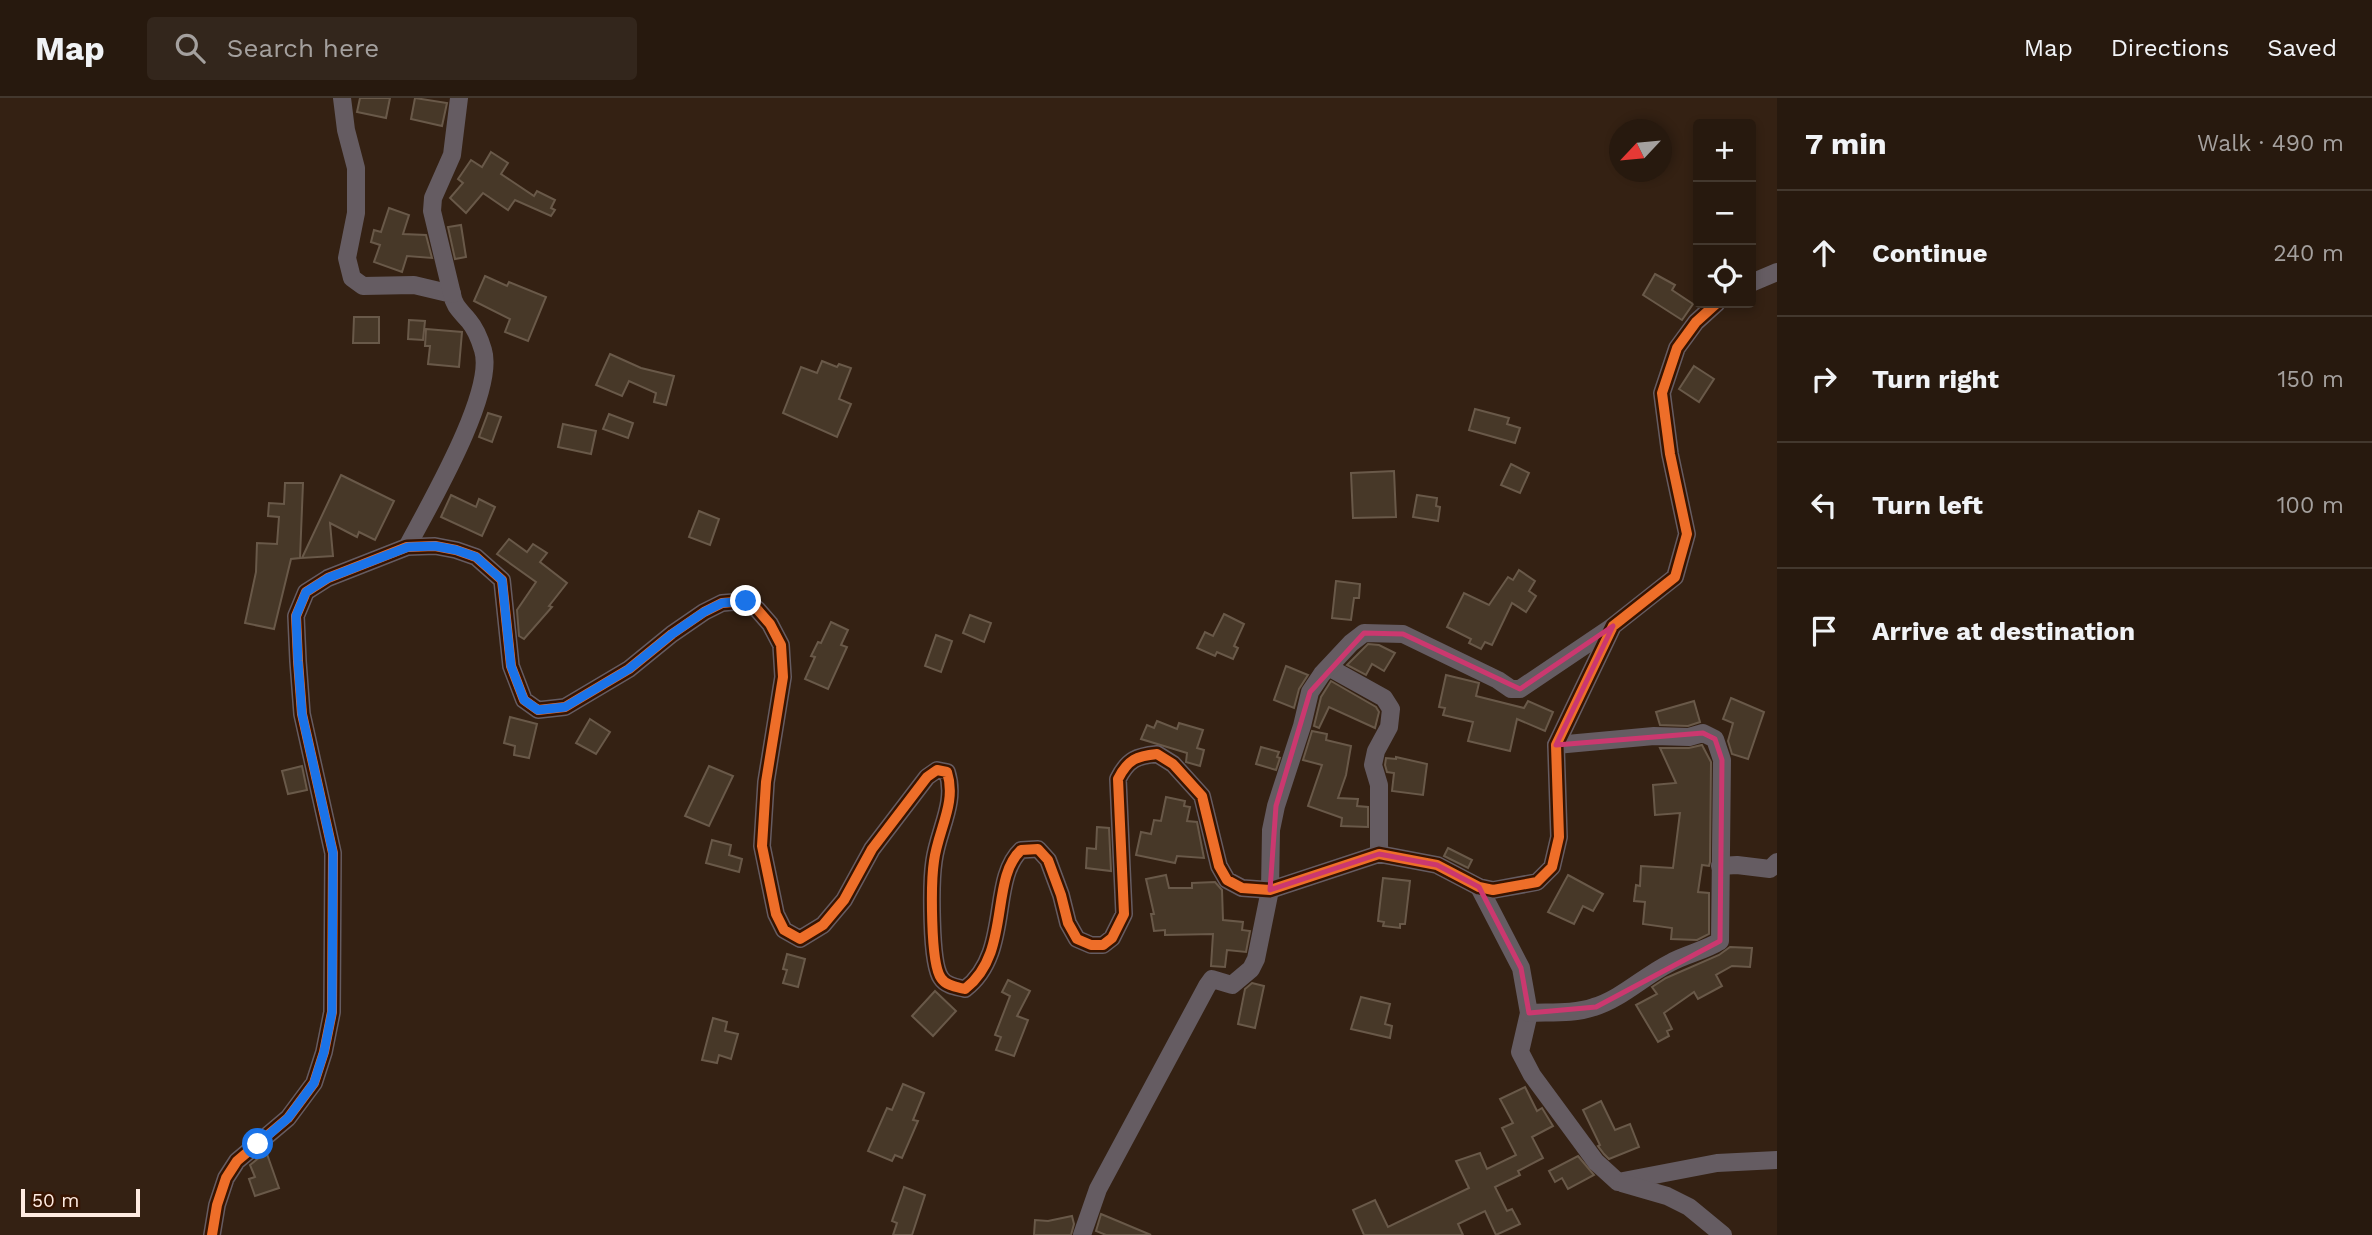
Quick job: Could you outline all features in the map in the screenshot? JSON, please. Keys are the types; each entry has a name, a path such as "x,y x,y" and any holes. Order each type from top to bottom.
{"street":[{"path":"342,98 346,130 356,168 356,213 346,258 352,278 363,286 414,285 452,294"},
{"path":"408,547 461,443 482,388 484,352 471,323 454,304 432,211 438,184 452,155 456,99"},
{"path":"1756,280 1777,272"},
{"path":"1082,1235 1098,1189 1207,986 1212,979 1232,985 1251,969 1256,959 1270,890 1271,830 1276,806 1310,692 1322,674 1364,633 1403,634 1498,680 1503,685 1520,689 1613,626 1675,577 1687,534 1670,454 1661,393 1678,348 1696,322 1711,308"},
{"path":"212,1235 226,1178 237,1161 288,1118 314,1083 332,1012 333,853 302,714 296,616 306,592 328,578 408,547 435,546 476,557 502,580 511,666 524,700 538,710 565,707 629,669 704,612 722,603 746,601 770,624 781,645 783,677 766,782 762,846 776,914 784,930 800,939 823,925 844,900 872,849 927,778 937,771 947,772 950,781 950,804 934,861 933,952 941,979 951,986 965,989 977,980 996,941 1009,866 1021,850 1038,849 1048,860 1068,923 1077,939 1091,945 1102,945 1112,938 1124,914 1118,779 1124,766 1135,757 1157,754 1173,764 1202,796 1219,866 1227,880 1242,888 1270,890 1379,853 1437,865 1479,887 1493,890 1537,881 1552,867 1559,838 1556,745 1613,626"},
{"path":"1330,668 1384,698 1391,709 1389,727 1376,751 1373,765 1379,785 1379,853"},
{"path":"1529,1013 1596,1007 1686,954 1709,948 1720,941 1722,760 1715,739 1703,733 1689,737 1654,736 1556,745"},
{"path":"1720,866 1770,869 1777,862"},
{"path":"1479,887 1521,968 1529,1013 1520,1052 1532,1075 1596,1162 1618,1182 1667,1196 1689,1207 1723,1235"},
{"path":"1618,1182 1717,1163 1777,1160"}],"highlighted area":[{"path":"1613,626 1556,745 1703,733 1715,739 1722,760 1720,941 1596,1007 1529,1013 1521,968 1479,887 1437,865 1379,854 1270,890 1276,806 1310,692 1364,633 1403,634 1520,689"}],"building":[{"path":"360,98 390,98 386,118 357,112"},
{"path":"415,98 447,103 442,126 411,119"},
{"path":"491,152 508,163 501,174 534,196 537,191 555,200 551,208 555,210 551,216 515,200 508,210 483,193 466,213 450,198 463,183 458,179 471,160 482,167"},
{"path":"389,208 409,215 403,234 426,235 432,258 407,256 402,272 374,262 380,245 371,242 374,230 381,232"},
{"path":"461,225 466,257 455,259 448,227"},
{"path":"1655,274 1675,285 1672,290 1693,304 1682,320 1643,295"},
{"path":"485,276 507,286 509,282 546,297 528,341 505,332 510,319 474,301"},
{"path":"354,317 379,317 379,343 353,343"},
{"path":"409,320 425,321 423,340 408,339"},
{"path":"426,329 462,332 459,367 428,364 430,346 425,346"},
{"path":"610,354 641,368 674,376 666,405 654,402 656,393 629,381 622,396 596,385"},
{"path":"822,361 837,367 839,364 851,368 839,399 851,404 837,437 783,413 801,367 817,373"},
{"path":"1694,366 1714,379 1699,402 1679,389"},
{"path":"1475,409 1509,418 1507,424 1520,428 1515,443 1469,430"},
{"path":"488,413 501,417 492,442 479,437"},
{"path":"609,414 633,423 628,438 603,429"},
{"path":"563,424 596,431 591,454 558,447"},
{"path":"1511,464 1529,473 1520,493 1501,485"},
{"path":"1394,471 1396,517 1353,518 1351,473"},
{"path":"341,475 394,501 375,540 359,532 357,537 330,523 333,556 302,558"},
{"path":"285,483 303,483 300,558 291,559 274,629 245,623 256,572 257,543 277,544 279,517 268,516 269,503 284,504"},
{"path":"451,495 476,507 479,499 495,507 482,536 441,517"},
{"path":"1417,495 1437,498 1436,506 1440,507 1438,521 1413,517"},
{"path":"699,511 719,519 710,545 689,537"},
{"path":"509,539 527,552 533,544 547,553 540,562 567,583 549,606 552,607 524,639 519,636 517,610 536,582 497,554"},
{"path":"1519,570 1535,581 1529,591 1536,596 1526,612 1512,603 1492,645 1485,642 1481,649 1469,643 1471,639 1447,627 1464,593 1489,605 1508,577 1513,580"},
{"path":"1336,581 1360,584 1359,598 1354,598 1351,620 1332,618"},
{"path":"1224,614 1244,624 1234,646 1238,648 1233,659 1217,652 1215,656 1197,648 1205,632 1213,636"},
{"path":"970,615 991,623 984,642 963,633"},
{"path":"831,622 848,630 841,645 847,647 828,689 805,679 815,657 811,656"},
{"path":"936,635 952,641 941,672 925,666"},
{"path":"1368,644 1379,645 1395,653 1384,671 1372,664 1366,675 1347,665"},
{"path":"1286,666 1308,675 1299,689 1294,708 1274,700"},
{"path":"1446,675 1479,683 1476,696 1524,708 1528,701 1553,712 1545,731 1517,719 1510,751 1468,741 1473,722 1443,715 1445,708 1439,707"},
{"path":"1331,681 1376,707 1379,712 1375,728 1329,707 1319,728 1314,726 1321,697"},
{"path":"1731,698 1764,712 1748,759 1732,754 1728,741 1733,723 1723,719"},
{"path":"1694,701 1700,722 1688,726 1660,725 1656,712"},
{"path":"510,717 537,724 529,758 514,755 515,746 504,743"},
{"path":"590,719 610,732 596,754 576,743"},
{"path":"1157,721 1177,729 1179,723 1203,730 1197,748 1204,750 1200,766 1186,762 1187,753 1141,739 1147,725 1154,728"},
{"path":"1312,731 1327,734 1326,740 1351,746 1346,775 1338,798 1358,799 1357,806 1368,807 1368,827 1341,826 1342,818 1308,806 1322,765 1303,760"},
{"path":"1702,745 1711,762 1710,862 1709,866 1702,865 1698,892 1709,893 1709,934 1697,940 1671,939 1672,928 1643,924 1645,902 1634,901 1636,885 1640,886 1641,866 1673,868 1680,813 1655,815 1653,785 1676,783 1660,748"},
{"path":"1261,747 1279,752 1276,770 1256,764"},
{"path":"1396,757 1427,764 1423,795 1392,791 1394,773 1387,772 1385,765 1386,758"},
{"path":"302,766 307,790 288,794 282,771"},
{"path":"709,766 733,776 709,826 685,816"},
{"path":"1166,797 1185,801 1184,806 1190,807 1187,821 1197,822 1204,858 1177,856 1175,863 1136,855 1141,832 1151,834 1154,820 1161,821"},
{"path":"1097,827 1109,828 1111,871 1086,868 1087,848 1096,849"},
{"path":"712,840 731,845 729,855 742,859 739,872 706,863"},
{"path":"1448,848 1472,860 1468,868 1444,856"},
{"path":"1166,875 1169,888 1192,888 1192,883 1215,882 1222,890 1223,920 1243,922 1242,930 1250,931 1246,952 1227,950 1225,967 1211,966 1213,934 1165,935 1165,930 1154,931 1151,914 1154,914 1146,879"},
{"path":"1568,875 1603,894 1593,911 1583,906 1574,924 1548,912"},
{"path":"1383,878 1410,881 1405,924 1400,924 1400,928 1383,926 1384,922 1378,921"},
{"path":"1730,947 1752,948 1750,967 1732,966 1716,975 1722,986 1698,999 1694,992 1664,1013 1672,1029 1667,1031 1669,1036 1658,1042 1636,1005 1657,994 1652,987 1666,978 1719,955"},
{"path":"787,954 805,959 798,987 783,983 787,970 783,969"},
{"path":"1008,980 1030,991 1017,1016 1028,1020 1014,1056 996,1050 1001,1037 995,1035 1010,996 1002,992"},
{"path":"1252,983 1264,986 1255,1028 1238,1024 1245,989"},
{"path":"935,991 956,1011 933,1036 912,1016"},
{"path":"1361,997 1390,1004 1385,1024 1392,1026 1390,1038 1351,1029"},
{"path":"713,1018 727,1022 725,1031 738,1034 731,1059 719,1055 717,1063 702,1060"},
{"path":"903,1084 924,1093 913,1120 918,1121 902,1158 895,1155 892,1161 868,1151 887,1108 892,1110"},
{"path":"1525,1087 1537,1111 1542,1108 1553,1126 1532,1137 1543,1158 1518,1171 1520,1175 1495,1187 1507,1211 1512,1209 1520,1224 1496,1235 1485,1211 1458,1224 1463,1235 1364,1235 1353,1210 1375,1200 1388,1227 1469,1188 1456,1161 1480,1153 1487,1169 1516,1155 1502,1128 1513,1123 1500,1099"},
{"path":"1601,1101 1615,1130 1630,1124 1639,1147 1609,1159 1604,1154 1583,1110"},
{"path":"267,1154 279,1188 255,1196 249,1179 255,1177 250,1165"},
{"path":"1578,1156 1594,1175 1568,1189 1562,1178 1555,1182 1549,1171"},
{"path":"904,1187 925,1195 912,1235 893,1235 897,1223 892,1221"},
{"path":"1101,1214 1151,1235 1106,1235 1096,1231"},
{"path":"1072,1216 1074,1224 1071,1235 1034,1235 1035,1220 1048,1221"}],"cycle path":[{"path":"212,1235 217,1205 226,1178 237,1161 288,1118 314,1083 332,1012 333,853 302,714 296,616 306,592 328,578 407,547 435,546 476,557 502,580 511,666 524,700 538,710 565,707 629,669 704,612 722,603 746,601 770,624 781,645 783,677 766,782 762,846 776,914 784,930 800,939 823,925 844,900 872,849 927,777 937,770 947,772 950,795 934,861 932,921 937,969 943,981 955,987 965,989 980,974 989,956 1005,879 1011,863 1021,850 1038,849 1048,860 1068,923 1077,939 1091,945 1103,945 1112,938 1124,914 1118,779 1129,763 1150,755 1157,754 1173,764 1202,796 1219,866 1227,880 1242,888 1270,890 1379,854 1437,865 1479,887 1493,890 1537,882 1552,867 1559,837 1556,745 1613,626 1675,577 1687,534 1670,454 1662,393 1677,348 1696,322 1711,308"}],"route":[{"path":"258,1144 288,1118 314,1083 332,1012 333,853 302,714 298,661 296,616 306,592 328,578 408,547 435,546 476,557 502,580 511,666 524,700 538,710 565,707 629,669 704,612 722,603 746,601"}]}
